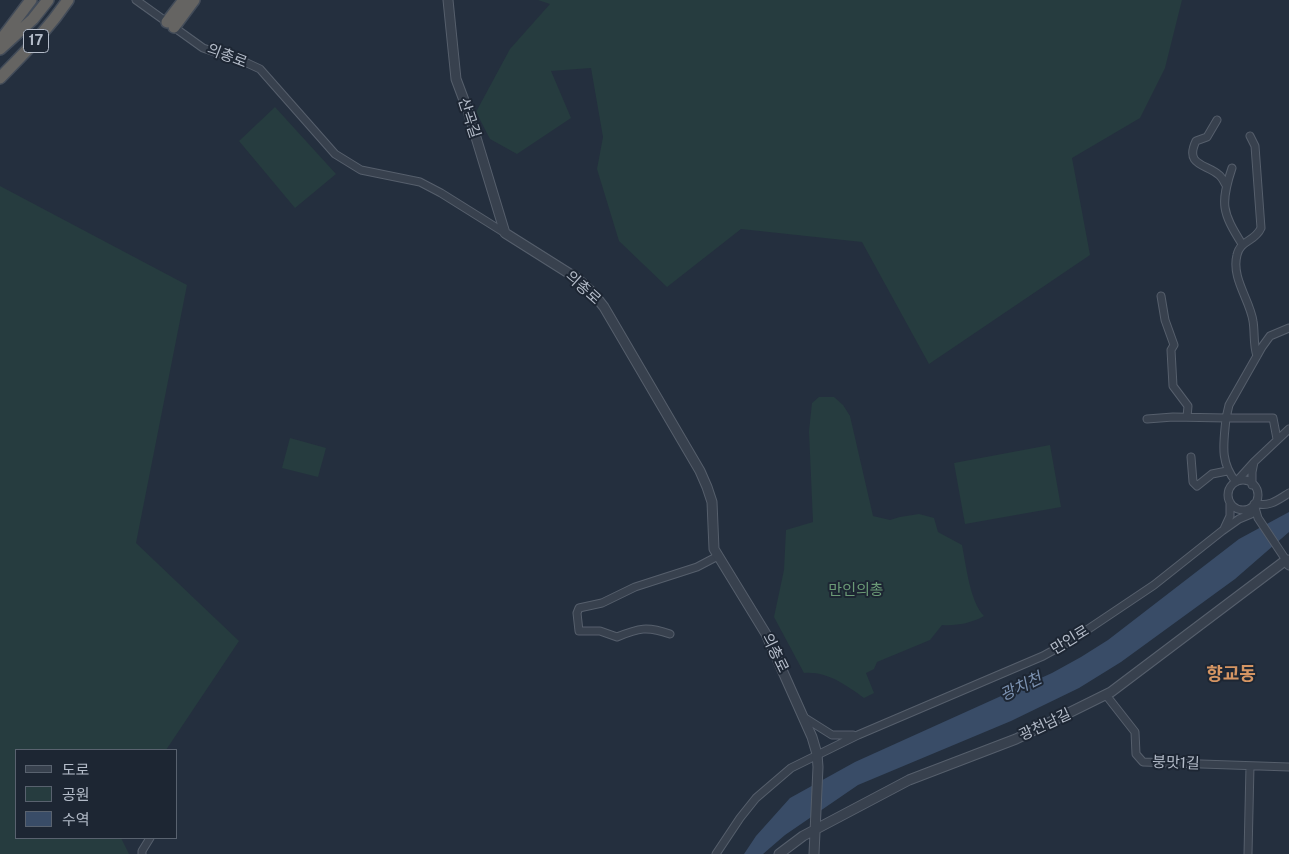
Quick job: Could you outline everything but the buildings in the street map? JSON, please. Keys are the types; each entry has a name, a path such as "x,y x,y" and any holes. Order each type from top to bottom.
{"highway":[{"path":"0,42 30,0"},
{"name":"17","path":"0,49 33,20 48,0"},
{"name":"17","path":"0,78 50,26 68,0"},
{"path":"171,25 184,0"},
{"path":"171,25 194,0"}],"street":[{"name":"의총로","path":"136,0 203,48 260,69 335,154 347,162 361,170 420,182 578,279 593,293 604,307 694,459 707,487 713,517 714,549 766,634 805,718 817,754 815,827"},
{"name":"산곡길","path":"448,0 456,79 468,111 505,233"},
{"path":"1217,120 1207,137 1196,141 1192,149 1194,158 1198,163 1219,174 1226,185"},
{"path":"1250,136 1255,146 1261,228 1258,235 1242,244 1237,254 1236,268 1253,320 1254,345 1257,356"},
{"path":"1232,168 1223,202 1226,215 1242,244"},
{"path":"1161,296 1165,320 1174,345 1171,350 1173,386 1188,406 1187,417"},
{"path":"1236,482 1228,471 1223,452 1229,405 1270,336 1289,328"},
{"path":"1147,420 1187,417 1273,418 1277,439"},
{"path":"1222,531 1230,516 1228,491 1244,471 1289,428"},
{"path":"1191,457 1193,482 1197,486 1212,474 1228,471"},
{"path":"1252,485 1254,462"},
{"path":"1236,482 1247,481 1257,492 1255,502 1249,513"},
{"path":"1255,502 1273,502 1289,493"},
{"path":"1230,502 1234,507 1249,513 1287,560"},
{"path":"1249,513 1255,502"},
{"name":"만인로","path":"716,854 756,798 791,768 858,735 1037,659 1072,640 1154,585 1222,531 1249,513"},
{"path":"670,634 655,628 636,630 617,637 600,630 579,632 577,613 579,608 602,603 635,587 697,567 718,556"},
{"name":"광천남길","path":"779,854 815,827 909,780 1016,738 1106,695 1287,560"},
{"name":"붕맛1길","path":"1106,695 1134,732 1136,754 1143,762 1289,767"},
{"path":"805,718 832,735 858,735"},
{"path":"1248,854 1250,766"},
{"path":"814,854 815,827"},
{"path":"142,854 142,850 149,839"}],"green space":[{"path":"538,0 1182,0 1165,68 1140,118 1072,158 1090,255 929,364 862,242 741,229 667,287 619,241 597,169 603,137 591,68 551,71 571,118 517,154 490,139 476,112 510,49 550,4"},
{"path":"275,107 336,174 295,208 239,141"},
{"path":"0,186 187,285 136,543 239,641 167,749 15,749 15,839 122,839 129,854 0,854"},
{"name":"만인의총","path":"819,397 834,397 843,405 850,416 873,516 890,520 919,514 934,518 938,532 962,545 972,593 979,610 984,616 964,624 942,625 930,640 877,662 874,669 866,673 874,693 864,698 843,684 821,674 804,673 774,617 784,570 786,530 813,522 809,431 812,403"},
{"path":"290,438 326,448 318,477 282,468"},
{"path":"1050,445 1061,507 965,524 954,463"}],"water":[{"path":"1289,512 1289,532 1235,579 1121,662 1079,688 1011,721 858,785 785,835 763,854 744,854 756,836 790,798 855,762 1052,673 1081,657 1108,640 1239,539"}],"district":[{"name":"향교동","path":"1231,674"}],"water label":[{"name":"광치천","path":"1021,687"}]}
